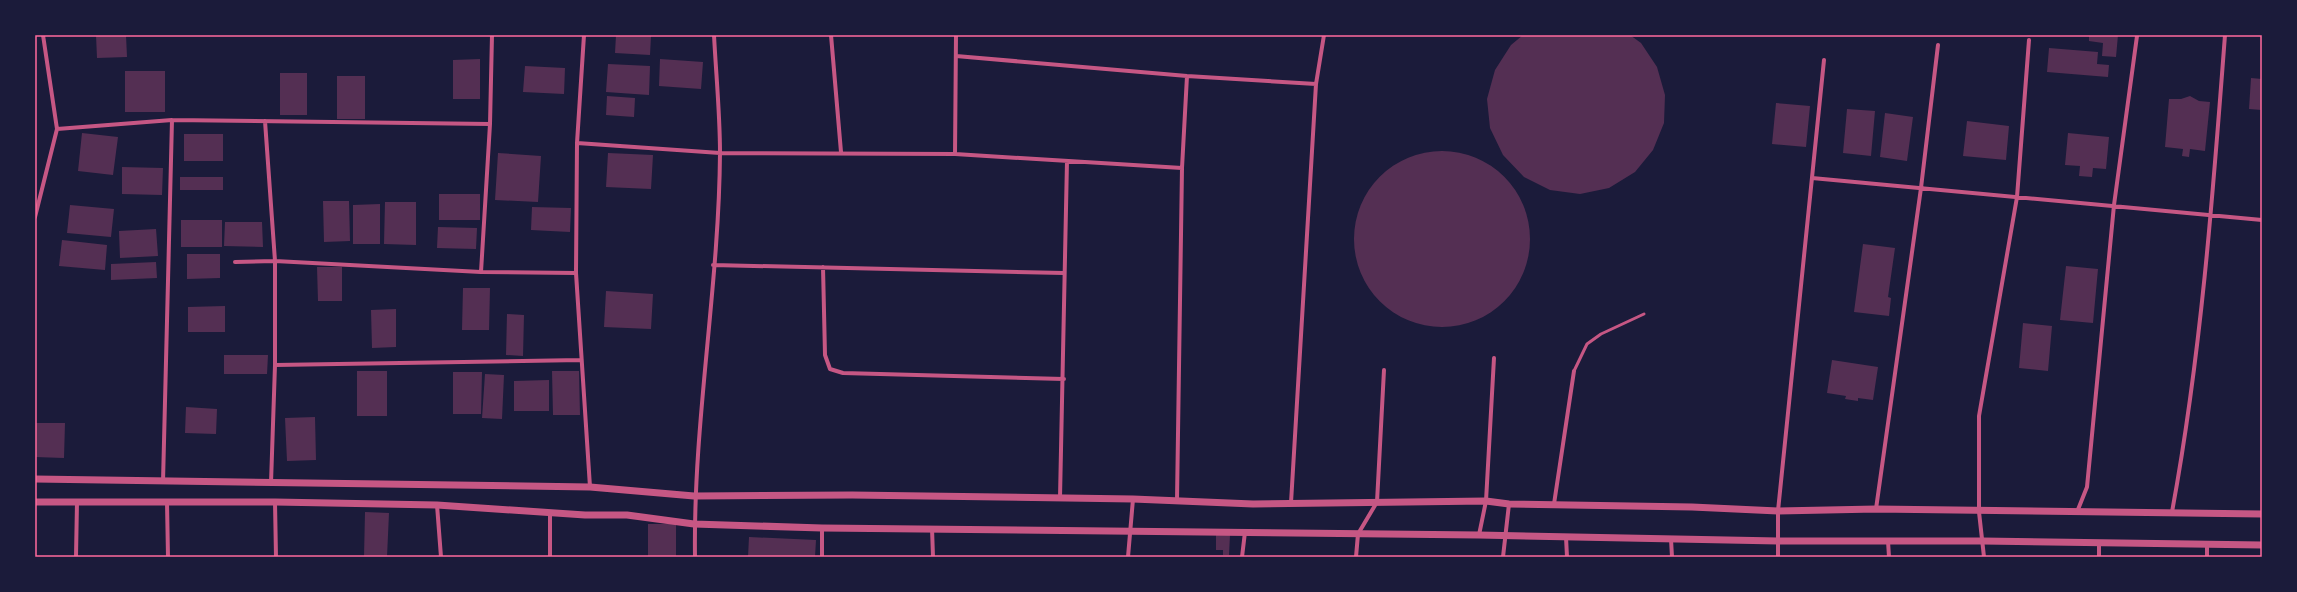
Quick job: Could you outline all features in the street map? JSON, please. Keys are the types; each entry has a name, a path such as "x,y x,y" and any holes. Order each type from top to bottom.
{"street":[{"path":"35,217 57,129 43,35"},
{"path":"481,272 490,124 492,35"},
{"path":"584,35 577,143 576,273 590,487"},
{"path":"695,557 694,496 713,264 720,152 714,35"},
{"path":"831,35 841,152"},
{"path":"955,154 956,35"},
{"path":"1291,503 1316,84 1324,35"},
{"path":"2172,512 2183,453 2211,214 2225,35"},
{"path":"2077,512 2087,487 2114,206 2137,36"},
{"path":"1984,557 1979,512 1979,416 2017,197 2029,40"},
{"path":"1876,509 1921,188 1938,45"},
{"path":"956,56 1186,76 1316,84"},
{"path":"1778,557 1778,511 1824,60"},
{"path":"1177,500 1182,168 1186,76"},
{"path":"57,129 172,120 490,124"},
{"path":"163,482 172,120"},
{"path":"265,121 275,261 275,365 272,483"},
{"path":"577,143 720,152 955,154 1182,168"},
{"path":"1060,498 1064,379 1064,273 1067,161"},
{"path":"1812,178 2211,214 2262,220"},
{"path":"235,262 275,261 481,272 576,273"},
{"path":"713,264 1064,273"},
{"path":"823,267 825,355 830,369 843,373 1064,379"},
{"path":"1479,534 1486,501 1494,358"},
{"path":"275,365 581,360"},
{"path":"1356,557 1358,534 1377,502 1384,370"},
{"path":"1554,504 1574,371"},
{"path":"35,479 590,487 694,496 852,495 1133,499 1253,504 1486,501 1508,504 1692,507 1778,511 1876,509 1979,512 2172,512 2262,514"},
{"path":"1128,557 1133,499"},
{"path":"35,502 275,502 437,505 550,513 627,515 694,524 822,528 932,527 1358,534 1479,534 1506,536 1778,541 1983,541 2099,544 2262,545"},
{"path":"76,557 77,502"},
{"path":"167,502 168,557"},
{"path":"275,502 276,557"},
{"path":"1503,557 1508,504"},
{"path":"437,505 441,557"},
{"path":"550,513 550,557"},
{"path":"932,527 933,557"},
{"path":"822,528 822,557"},
{"path":"1242,557 1245,532"},
{"path":"1566,537 1567,557"},
{"path":"1671,539 1672,557"},
{"path":"1888,541 1889,557"},
{"path":"2099,544 2099,557"},
{"path":"2207,545 2207,557"}],"lane":[{"path":"1574,371 1587,344 1601,334 1644,314"}],"building":[{"path":"96,35 126,35 127,57 97,58"},
{"path":"616,35 651,36 650,55 615,53"},
{"path":"1523,35 1630,35 1641,43 1657,67 1665,95 1664,123 1653,150 1635,172 1609,188 1580,194 1550,190 1524,177 1503,155 1490,128 1487,99 1495,70 1511,45"},
{"path":"2089,35 2118,35 2116,57 2102,56 2103,43 2089,41"},
{"path":"2049,48 2098,52 2097,64 2109,65 2108,77 2047,72"},
{"path":"480,59 480,99 453,99 453,60"},
{"path":"660,59 703,62 701,89 659,86"},
{"path":"608,64 650,66 649,95 606,92"},
{"path":"525,66 565,68 564,94 523,92"},
{"path":"125,71 165,71 165,112 125,112"},
{"path":"280,73 307,73 307,115 280,115"},
{"path":"337,76 365,76 365,119 337,119"},
{"path":"2251,78 2262,79 2262,110 2249,109"},
{"path":"607,96 635,98 634,117 606,115"},
{"path":"2190,96 2199,101 2210,102 2205,151 2190,149 2189,157 2182,156 2183,149 2165,147 2169,99 2181,99"},
{"path":"1776,103 1810,106 1806,147 1772,144"},
{"path":"1847,109 1875,111 1871,156 1843,153"},
{"path":"1885,113 1913,117 1907,161 1880,157"},
{"path":"1967,121 2009,126 2006,160 1963,156"},
{"path":"82,133 118,137 113,175 78,171"},
{"path":"2068,133 2109,137 2106,169 2093,168 2092,177 2079,176 2080,166 2065,165"},
{"path":"184,134 223,134 223,161 184,161"},
{"path":"1451,151 1459,152 1484,161 1498,171 1510,183 1520,197 1526,213 1529,222 1529,256 1520,281 1510,295 1498,307 1484,317 1459,326 1433,327 1425,326 1400,317 1386,307 1374,295 1364,281 1355,256 1354,230 1355,222 1364,197 1374,183 1386,171 1400,161 1425,152"},
{"path":"498,153 541,156 538,202 495,200"},
{"path":"608,153 653,155 651,189 606,187"},
{"path":"122,167 163,168 162,195 122,194"},
{"path":"180,177 223,177 223,190 180,190"},
{"path":"439,194 480,194 480,220 439,220"},
{"path":"323,201 349,201 350,241 324,242"},
{"path":"385,202 416,202 416,245 384,244"},
{"path":"380,204 380,244 353,244 353,205"},
{"path":"70,205 114,209 111,237 67,233"},
{"path":"532,207 571,208 570,232 531,230"},
{"path":"181,220 222,220 222,247 181,247"},
{"path":"225,222 262,222 263,247 224,246"},
{"path":"438,227 477,228 476,249 437,248"},
{"path":"156,229 158,256 120,258 119,231"},
{"path":"62,240 107,245 105,270 59,266"},
{"path":"1863,244 1895,248 1888,297 1891,298 1889,316 1854,312"},
{"path":"187,254 220,254 220,278 187,279"},
{"path":"156,262 157,278 111,280 111,264"},
{"path":"2066,266 2098,269 2093,323 2060,320"},
{"path":"317,267 342,267 342,301 318,301"},
{"path":"463,288 490,288 489,330 462,330"},
{"path":"606,291 653,294 651,329 604,327"},
{"path":"225,306 225,332 188,332 188,307"},
{"path":"396,309 396,347 372,348 371,310"},
{"path":"507,314 524,315 523,356 506,355"},
{"path":"2023,323 2052,326 2048,371 2019,368"},
{"path":"224,355 268,355 267,374 224,374"},
{"path":"1832,360 1878,367 1873,400 1858,398 1858,401 1845,399 1846,396 1827,393"},
{"path":"357,371 387,371 387,416 357,416"},
{"path":"552,371 579,371 580,415 553,415"},
{"path":"453,372 482,372 481,414 453,414"},
{"path":"485,374 504,375 502,419 482,418"},
{"path":"549,380 549,411 514,411 514,381"},
{"path":"186,407 217,409 216,434 185,433"},
{"path":"315,417 316,460 287,461 285,418"},
{"path":"35,423 65,423 64,458 35,457"},
{"path":"365,512 389,513 387,557 364,557"},
{"path":"648,524 676,524 676,557 648,557"},
{"path":"1216,535 1230,535 1229,555 1223,555 1223,550 1216,550"},
{"path":"749,537 816,540 815,557 748,557"}]}
